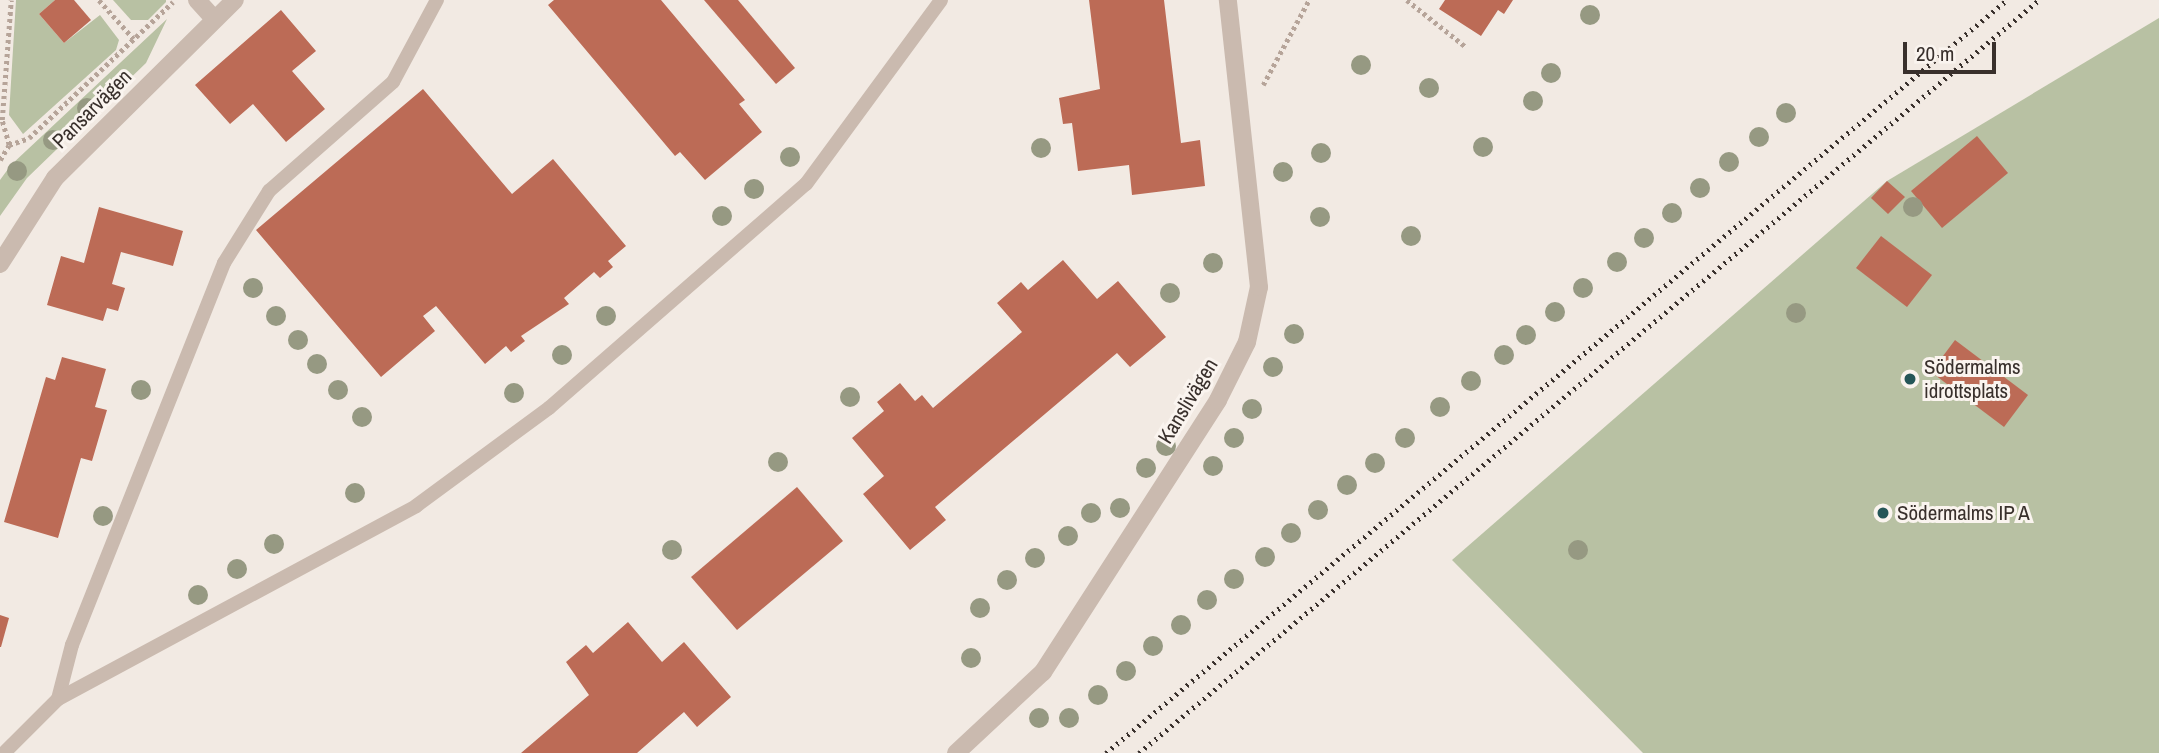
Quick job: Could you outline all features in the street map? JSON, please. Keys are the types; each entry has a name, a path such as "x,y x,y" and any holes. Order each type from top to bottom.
{"street":[{"path":"197,0 214,19"},
{"name":"Pansarvägen","path":"0,264 55,178 235,0"},
{"name":"Kanslivägen","path":"956,753 1043,672 1218,400 1247,342 1259,287 1228,0"}],"lane":[{"path":"58,699 72,645 224,263 269,191 393,82 437,0"},
{"path":"4,753 58,699 416,506 549,408 806,184 941,0"}],"path":[{"path":"9,145 1,119 10,0"},
{"path":"99,0 134,39"},
{"path":"1241,126 1309,0"},
{"path":"1407,0 1466,47"},
{"path":"0,160 9,145 29,138 168,6"}],"green space":[{"path":"16,0 55,0 39,14 64,43 100,15 119,40 116,50 23,134 9,115"},
{"path":"113,0 166,2 148,20 131,20"},
{"name":"Södermalms idrottsplats","path":"2159,18 2159,753 1643,753 1452,560 1887,181"},
{"path":"167,19 146,63 27,178 0,216 0,180 11,165"}],"building":[{"path":"55,0 74,0 91,20 64,43 39,14"},
{"path":"554,0 661,0 745,100 739,104 762,132 705,180 680,152 675,156 548,5"},
{"path":"704,0 738,0 795,68 776,84"},
{"path":"1089,0 1164,0 1181,143 1200,140 1205,186 1132,195 1129,165 1078,171 1072,123 1063,124 1059,98 1100,89"},
{"path":"1445,0 1513,0 1504,14 1498,10 1481,36 1439,9"},
{"path":"281,10 316,51 292,71 325,109 286,142 253,104 230,124 195,85"},
{"path":"423,89 512,194 553,159 626,246 608,261 613,267 600,278 594,272 564,298 569,304 521,336 525,341 511,352 506,346 485,364 436,306 423,316 435,331 381,377 256,230"},
{"path":"1977,136 2008,173 1942,228 1911,191"},
{"path":"1887,181 1905,197 1888,214 1871,198"},
{"path":"99,207 183,231 173,266 121,252 112,284 125,288 118,311 107,308 103,321 47,305 61,256 84,263"},
{"path":"1881,236 1932,275 1907,307 1856,268"},
{"path":"1063,260 1097,299 1118,281 1166,337 1130,367 1117,353 935,507 946,520 910,550 863,494 884,476 852,438 884,411 877,402 900,383 915,401 922,395 933,408 1022,332 997,303 1021,282 1028,290"},
{"path":"1955,340 2028,395 2004,427 1931,372"},
{"path":"62,357 106,369 95,407 107,410 92,461 81,458 58,538 4,522 46,377 55,380"},
{"path":"797,487 843,541 737,630 691,577"},
{"path":"0,615 9,618 1,647 0,647"},
{"path":"628,622 662,662 684,642 731,697 697,727 684,712 637,753 521,753 589,695 566,662 586,645 593,653"}],"railway":[{"path":"1106,753 2007,0"},
{"path":"1139,753 2039,0"}],"place":[{"name":"Södermalms idrottsplats","path":"1910,379"},
{"name":"Södermalms IP A","path":"1883,513"}]}
